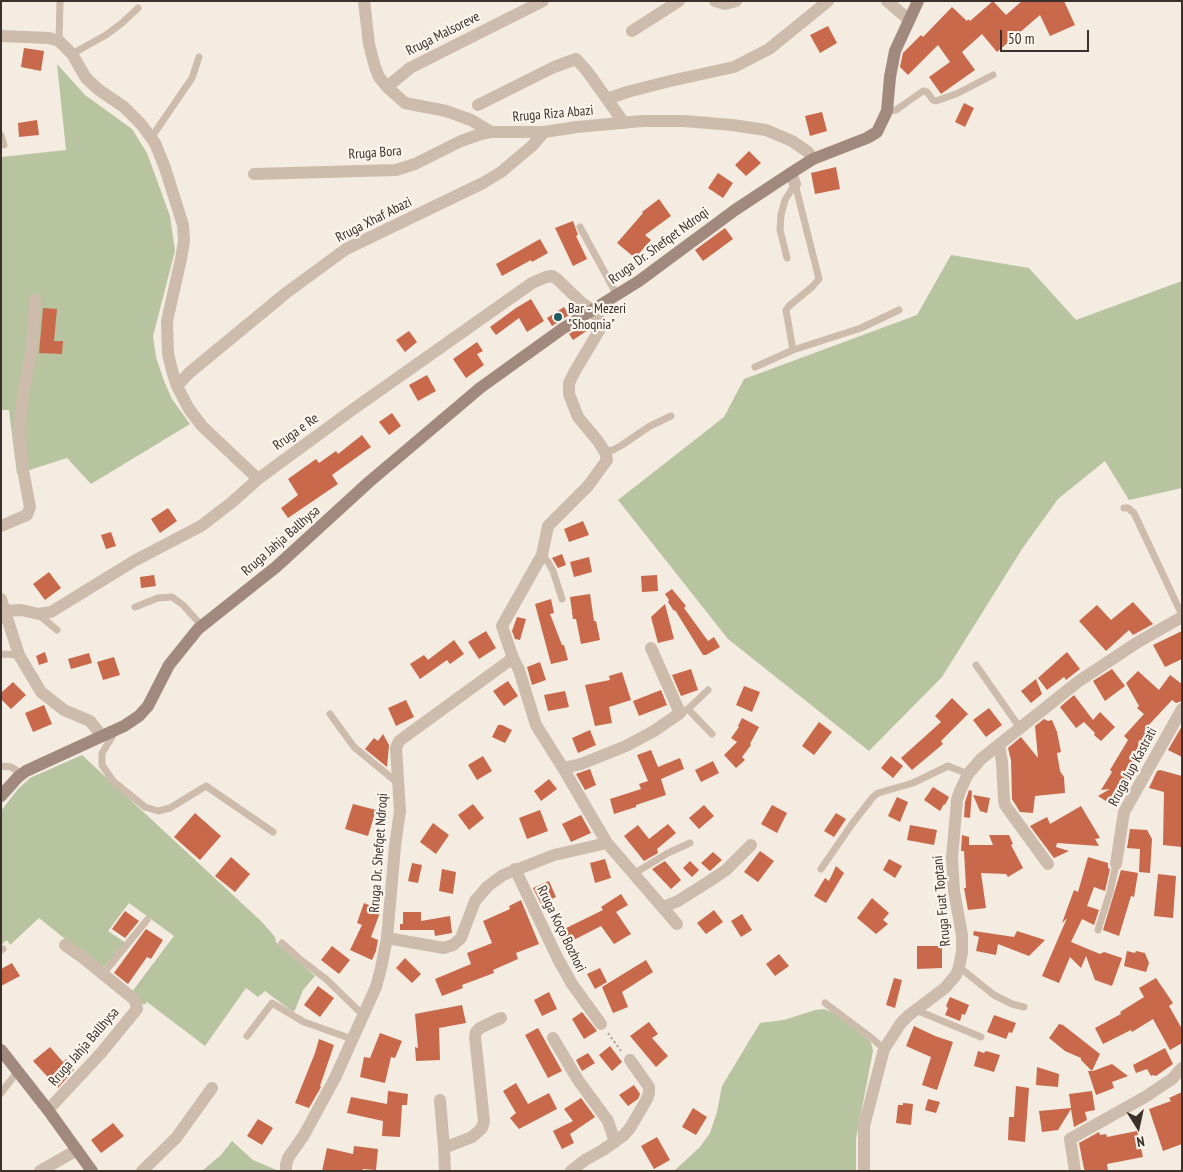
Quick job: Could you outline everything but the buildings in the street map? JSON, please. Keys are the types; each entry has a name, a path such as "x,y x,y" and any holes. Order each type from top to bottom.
{"main road":[{"name":"Rruga Dr. Shefqet Ndroqi","path":"592,310 639,281 735,210 793,179 813,159 867,138 877,132 887,111 890,76 895,51 908,19 918,1"},
{"name":"Rruga Jahja Ballhysa","path":"1,796 22,774 124,726 139,716 148,706 169,665 202,626 276,567 369,482 480,388 523,356 592,310"},
{"name":"Rruga Jahja Ballhysa","path":"1,1050 92,1171"}],"street":[{"path":"364,1 369,44 375,67 387,87 405,103 446,111 471,120 491,132"},
{"name":"Rruga Malsoreve","path":"387,87 410,68 543,1"},
{"path":"632,31 678,1"},
{"path":"715,1 725,4 736,1"},
{"path":"607,99 653,85 734,67 769,49 828,1"},
{"path":"887,1 908,19"},
{"path":"1,36 49,38 59,41 72,54 86,78 99,90 124,107 141,124 151,138 165,168 183,225 182,259 167,321 166,337 168,354 177,386 189,409 202,426 258,479"},
{"path":"478,105 554,67 576,59 587,71 624,123"},
{"name":"Rruga Riza Abazi","path":"491,132 544,132 624,123 684,121 732,125 766,130 792,141 808,152 813,159"},
{"name":"Rruga Bora","path":"254,174 396,170 415,164 461,141 491,132"},
{"name":"Rruga Xhaf Abazi","path":"177,386 189,373 286,293 346,249 483,183 501,172 532,146 544,132"},
{"name":"Rruga e Re","path":"39,614 51,612 134,561 201,526 258,479 532,283 552,276 592,310"},
{"path":"1,526 26,515 30,507 23,470 19,431 23,394 32,348 35,300"},
{"path":"592,310 599,320 600,329 569,383 569,394 578,417 605,452 607,460 588,486 548,526 542,555 502,626 519,670 536,725 607,843 678,924"},
{"path":"39,614 4,605 19,655 41,692 64,710 90,720 106,734"},
{"name":"Rruga Fuat Toptani","path":"864,1171 864,1126 884,1049 901,1024 945,988 959,967 962,939 954,890 952,858 957,800 968,774 981,759 1078,681 1182,616"},
{"path":"563,768 581,764 626,746 654,732 684,711 651,648"},
{"name":"Rruga Dr. Shefqet Ndroqi","path":"286,1171 288,1158 319,1110 376,987 387,938 400,811 396,748 399,741 513,658"},
{"name":"Rruga Jup Kastrati","path":"1116,864 1124,812 1182,709"},
{"path":"998,745 1002,762 1005,805 1048,864"},
{"path":"387,938 444,948 453,945 461,938 475,901 488,886 503,875 554,855 607,843"},
{"path":"663,907 726,870 751,845"},
{"name":"Rruga Koço Bozhori","path":"515,869 558,959 572,984 601,1024"},
{"name":"Rruga Jahja Ballhysa","path":"48,1110 82,1074 137,1009 135,1000 65,945"},
{"path":"444,1148 472,1137 482,1128 484,1121 475,1037 476,1032 480,1028 501,1018"},
{"path":"553,1038 578,1080 608,1121 615,1142"},
{"path":"571,1171 615,1142 630,1128 649,1093 649,1087 630,1060"},
{"path":"1075,1171 1070,1139 1145,1097 1172,1079 1182,1068"},
{"path":"142,1171 176,1138 212,1088"},
{"path":"440,1100 445,1171"},
{"path":"40,1171 77,1150"}],"lane":[{"path":"59,41 60,1"},
{"path":"72,54 122,23 138,8"},
{"path":"151,138 192,78 199,57"},
{"path":"887,111 896,110 923,91 936,101 956,94 993,75"},
{"path":"1,135 4,145"},
{"path":"787,258 780,230 781,215 793,179"},
{"path":"793,179 818,280 788,306 786,310 793,350"},
{"path":"580,227 617,295"},
{"path":"755,367 793,350 862,328 899,310"},
{"path":"605,452 622,446 650,426 671,416"},
{"path":"1124,508 1128,508 1134,513 1182,616"},
{"path":"542,555 553,571 562,599"},
{"path":"135,607 158,598 172,596 202,626"},
{"path":"39,614 57,630"},
{"path":"1,654 19,655"},
{"path":"976,665 1020,728"},
{"path":"708,690 684,711 712,734"},
{"path":"330,714 354,747 399,785"},
{"path":"106,734 112,737 102,753 102,765 113,781 145,807 158,811 170,808 206,786 273,832"},
{"path":"1,766 11,767 22,774"},
{"path":"821,869 852,824 878,793 913,783 948,766 968,774"},
{"path":"635,873 668,852 690,842"},
{"name":"Rruga Jup Kastrati","path":"1098,930 1110,892 1116,864"},
{"path":"104,974 147,920"},
{"path":"282,943 326,978 363,1015"},
{"path":"959,967 994,995 1012,1004 1024,1006"},
{"path":"825,1002 884,1049"},
{"path":"247,1036 272,1003 304,1022 352,1039"},
{"path":"916,1010 980,1037"},
{"path":"1,1093 18,1072"}],"path":[{"path":"601,1024 624,1055 630,1060"}],"green space":[{"path":"57,64 85,95 132,129 147,153 170,216 175,251 153,336 156,357 172,399 190,424 91,484 67,458 17,474 9,410 1,410 1,157 66,150"},
{"path":"951,255 1029,268 1076,320 1182,281 1182,488 1129,500 1105,461 1058,499 1022,549 942,677 869,751 728,639 618,500 724,417 744,379 917,315"},
{"path":"82,755 262,922 275,937 276,942 315,976 303,990 293,1012 265,991 258,997 246,988 205,1046 147,1002 144,1005 131,993 174,936 129,903 108,931 126,943 105,966 100,967 39,918 10,945 7,940 1,945 1,811 18,789 30,778"},
{"path":"824,1009 834,1013 871,1042 873,1051 856,1139 856,1171 674,1171 700,1147 710,1133 717,1112 722,1086 760,1023 784,1020"},
{"path":"232,1141 253,1160 279,1171 202,1171 221,1155"}],"place":[{"name":"Bar - Mezeri \"Shoqnia\"","path":"558,317"}]}
